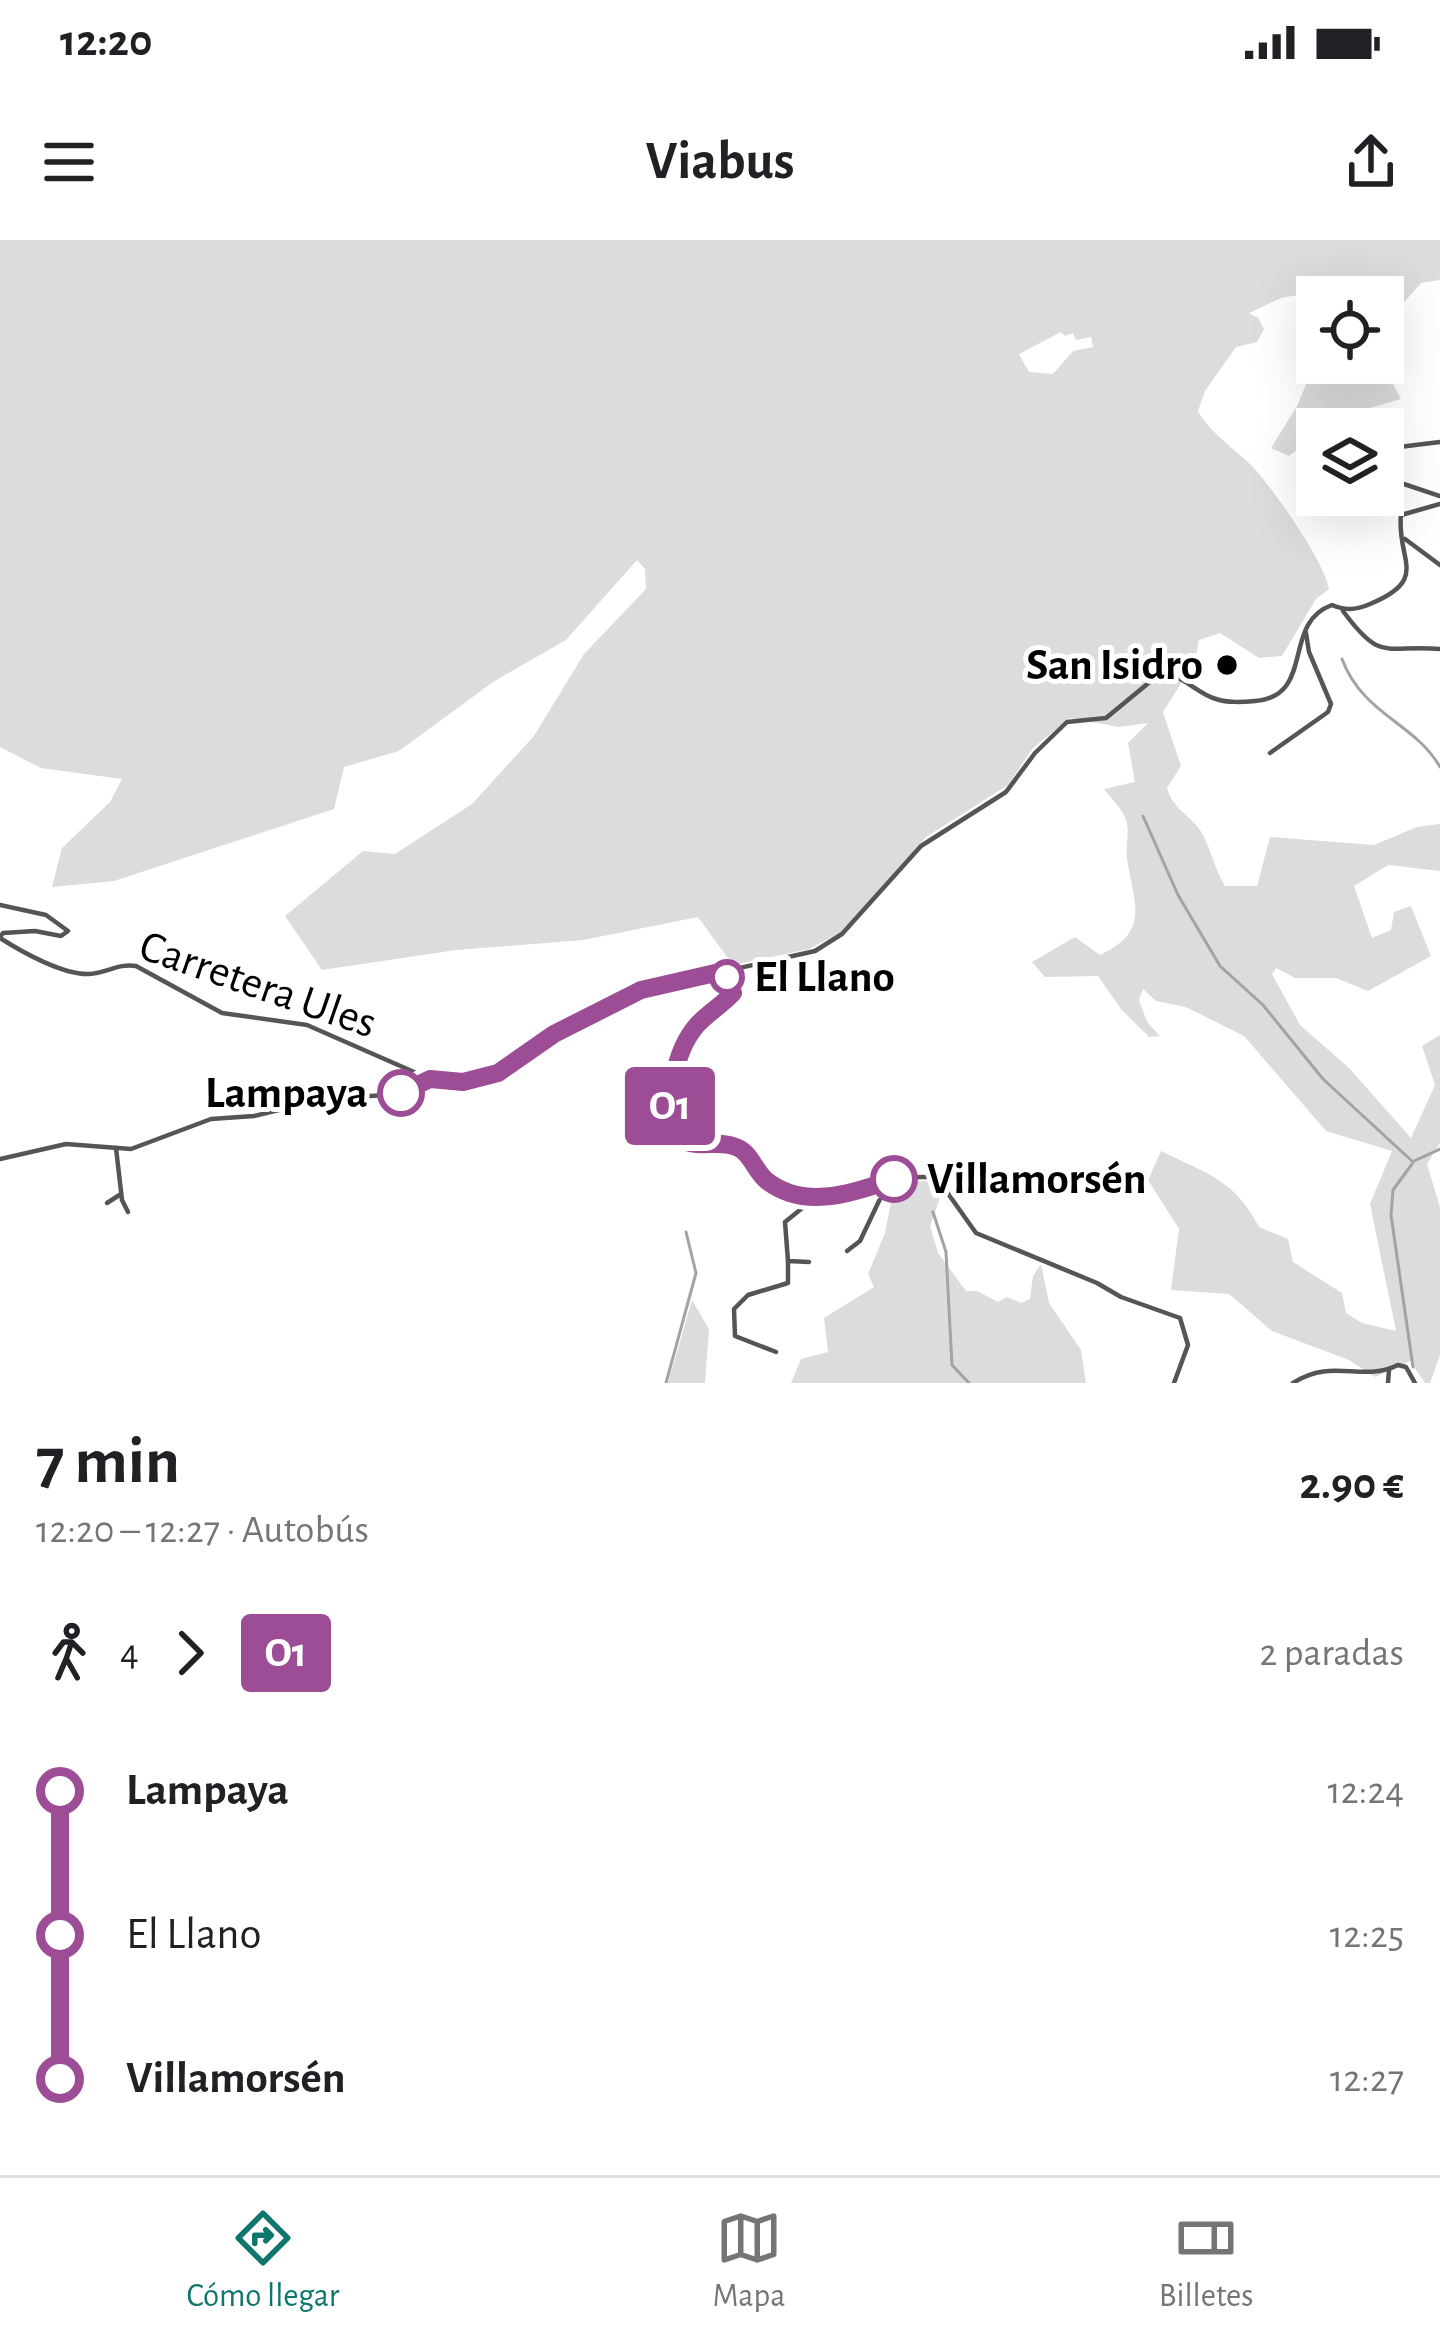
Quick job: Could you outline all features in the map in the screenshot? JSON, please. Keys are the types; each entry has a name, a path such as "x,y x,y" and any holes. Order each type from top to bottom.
{"street":[{"path":"1404,446 1440,442"},
{"path":"1404,485 1440,500"},
{"path":"1342,610 1361,608 1396,591 1408,572 1401,515 1440,500"},
{"path":"1405,539 1440,565"},
{"path":"1270,753 1322,721 1331,704 1306,633 1324,608 1332,605 1342,610 1376,647 1440,649"},
{"name":"Carretera Ules","path":"0,904 46,915 68,931 62,936 35,931 3,933 0,938 59,966 89,974 122,964 136,965 222,1013 307,1025 430,1079 463,1082 498,1073 554,1034 641,990 798,956 842,934 921,846 1006,792 1035,753 1067,722 1106,718 1163,675 1185,680 1219,700 1277,697 1291,683 1295,656 1306,633"},
{"path":"724,971 733,993 694,1028 684,1046 670,1107 674,1134 692,1146 742,1149 766,1180 816,1197 862,1192 889,1180 937,1178 976,1233 1180,1318 1188,1345 1174,1383"},
{"path":"0,1159 66,1144 116,1148 153,1143 211,1119 254,1116 324,1099 401,1094 430,1079"},
{"path":"116,1148 128,1212"},
{"path":"847,1251 860,1241 889,1180"},
{"path":"107,1203 121,1194"},
{"path":"776,1352 735,1336 734,1309 748,1295 788,1283 785,1222 816,1197"},
{"path":"788,1261 809,1262"},
{"path":"1293,1383 1317,1370 1388,1370 1403,1365 1415,1383"},
{"path":"1388,1370 1388,1383"}],"shaded area":[{"path":"0,240 1440,240 1440,280 1421,283 1404,302 1404,276 1296,276 1296,295 1249,313 1264,329 1257,342 1236,347 1205,391 1198,411 1272,490 1308,544 1329,589 1316,599 1282,656 1259,658 1220,633 1199,640 1195,661 1163,712 1181,766 1167,788 1173,802 1202,833 1225,886 1257,886 1270,837 1374,845 1417,827 1440,824 1440,871 1388,865 1354,886 1372,938 1391,930 1394,912 1411,906 1431,956 1368,991 1336,978 1295,978 1276,968 1272,974 1300,1025 1349,1068 1411,1138 1435,1085 1422,1046 1440,1035 1440,1143 1427,1164 1440,1207 1440,1355 1430,1383 1425,1383 1410,1361 1375,1377 1349,1360 1272,1331 1229,1294 1171,1290 1179,1229 1148,1180 1161,1151 1218,1180 1240,1198 1259,1227 1288,1239 1293,1262 1342,1293 1346,1313 1362,1323 1396,1331 1370,1204 1392,1151 1326,1131 1244,1036 1186,1007 1156,1001 1143,989 1139,1000 1147,1022 1160,1036 1149,1037 1098,976 1045,977 1032,962 1075,937 1100,955 1127,936 1133,925 1127,824 1104,789 1135,782 1128,743 1148,723 1119,727 1070,718 1033,748 1008,785 926,837 842,932 809,949 733,965 698,917 583,940 456,950 322,970 285,916 363,851 395,854 472,804 534,736 584,654 646,589 645,569 637,560 566,640 493,682 399,751 344,767 334,809 114,881 52,887 62,848 110,802 122,779 41,768 0,747","holes":["1061,332 1065,336 1073,333 1076,340 1091,337 1093,347 1073,351 1053,374 1029,372 1019,354"]},
{"path":"1306,384 1393,384 1401,399 1370,408 1296,408 1296,451 1289,456 1271,448"},
{"path":"895,1182 938,1182 942,1192 930,1226 938,1253 966,1291 998,1302 1007,1297 1021,1303 1030,1299 1033,1276 1041,1264 1049,1303 1081,1350 1086,1383 791,1383 801,1359 828,1352 824,1318 874,1287 868,1274 885,1233"},
{"path":"692,1300 709,1329 705,1383 668,1383"}],"waterway":[{"path":"1342,659 1363,693 1417,739 1440,767"},
{"path":"1143,816 1178,895 1220,966 1263,1005 1323,1079 1413,1162"},
{"path":"1414,1161 1440,1149"},
{"path":"1412,1164 1393,1190 1391,1215 1413,1367"},
{"path":"933,1212 946,1252 952,1365 969,1383"},
{"path":"666,1383 696,1273 686,1232"}],"bus line":[{"name":"O1","path":"401,1093 430,1079 463,1082 498,1073 554,1034 641,990 724,971 733,993 694,1028 684,1046 670,1107 674,1134 692,1146 742,1149 766,1180 816,1197 862,1192 894,1179"}],"place":[{"name":"San Isidro","path":"1227,665"},
{"name":"El Llano","path":"727,977"},
{"name":"Lampaya","path":"401,1093"},
{"name":"Villamorsén","path":"894,1179"}]}
